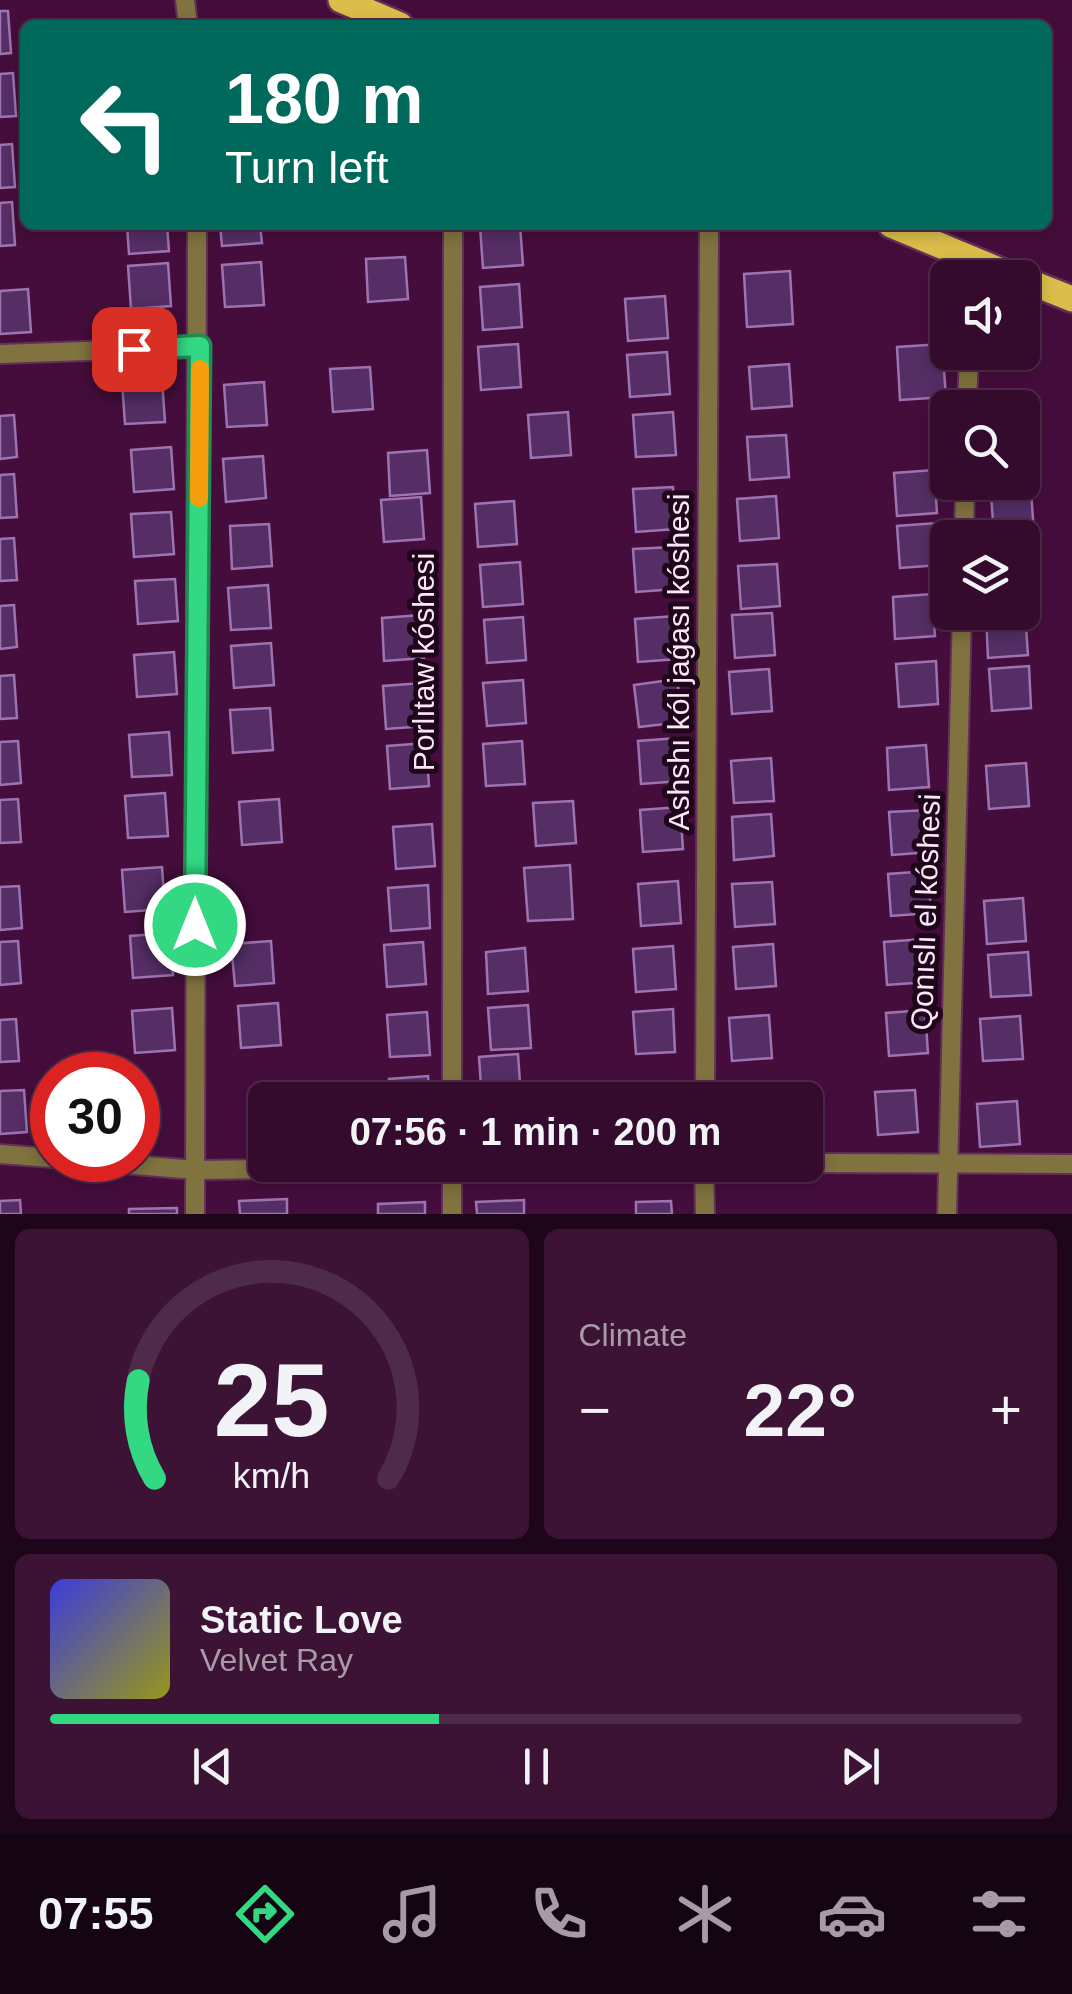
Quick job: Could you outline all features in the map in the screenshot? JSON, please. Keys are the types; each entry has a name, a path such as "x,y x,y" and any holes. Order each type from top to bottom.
{"main road":[{"path":"341,0 388,20"},
{"path":"900,230 956,260"},
{"path":"1040,286 1072,299"}],"street":[{"path":"195,1214 200,346 197,230"},
{"name":"Porlıtaw kóshesi","path":"452,1082 453,230"},
{"name":"Ashshı kól jaǵası kóshesi","path":"705,1082 708,230"},
{"path":"0,354 200,346"},
{"name":"Qonıslı el kóshesi","path":"947,1214 962,630"},
{"path":"0,1154 30,1156"},
{"path":"823,1163 1072,1164"},
{"path":"160,1167 248,1169"},
{"path":"452,1182 452,1214"},
{"path":"704,1182 705,1214"}],"building":[{"path":"0,11 8,11 11,53 0,54"},
{"path":"13,73 16,116 0,117 0,74"},
{"path":"12,144 15,187 0,188 0,145"},
{"path":"12,202 15,245 0,246 0,203"},
{"path":"127,230 167,230 169,251 129,254"},
{"path":"220,230 261,230 262,243 222,246"},
{"path":"480,230 520,230 523,265 483,268"},
{"path":"405,257 408,299 368,302 366,259"},
{"path":"261,262 264,305 225,307 222,265"},
{"path":"168,263 171,306 131,309 128,266"},
{"path":"790,271 793,324 747,327 744,274"},
{"path":"519,284 522,327 483,330 480,287"},
{"path":"28,289 31,332 0,334 0,291"},
{"path":"665,296 668,338 628,341 625,299"},
{"path":"518,344 521,387 481,390 478,347"},
{"path":"930,345 930,370 944,370 945,390 930,390 930,398 900,400 897,347"},
{"path":"667,352 670,394 630,397 627,355"},
{"path":"789,364 792,406 752,409 749,367"},
{"path":"370,367 373,409 333,412 330,369"},
{"path":"162,379 165,422 125,424 122,382"},
{"path":"264,382 267,425 227,427 224,385"},
{"path":"568,412 571,455 531,458 528,415"},
{"path":"673,412 676,455 636,457 633,415"},
{"path":"14,415 17,457 0,459 0,416"},
{"path":"786,435 789,477 750,480 747,437"},
{"path":"171,447 174,489 134,492 131,450"},
{"path":"427,450 430,493 390,496 388,453"},
{"path":"263,456 266,498 226,502 223,459"},
{"path":"930,470 930,500 936,500 937,513 897,516 894,473"},
{"path":"14,474 17,517 0,518 0,475"},
{"path":"673,487 676,529 636,532 633,489"},
{"path":"776,496 779,538 740,541 737,499"},
{"path":"421,497 424,539 384,542 381,500"},
{"path":"991,500 1032,500 1033,520 993,520"},
{"path":"514,501 517,544 478,547 475,504"},
{"path":"171,512 174,554 134,557 131,514"},
{"path":"269,524 272,566 232,569 230,526"},
{"path":"930,524 930,566 900,568 897,526"},
{"path":"14,538 17,580 0,581 0,539"},
{"path":"673,547 676,589 636,592 633,549"},
{"path":"520,562 523,604 483,607 480,565"},
{"path":"777,564 780,606 741,609 738,566"},
{"path":"175,579 178,621 138,624 135,581"},
{"path":"268,585 271,628 231,630 228,588"},
{"path":"930,594 930,630 935,630 935,636 895,639 893,597"},
{"path":"14,605 17,647 0,649 0,606"},
{"path":"772,613 775,655 735,658 732,615"},
{"path":"421,615 424,658 384,661 382,618"},
{"path":"675,616 678,659 638,662 635,619"},
{"path":"523,617 526,660 487,663 484,620"},
{"path":"987,630 1026,630 1028,655 988,658"},
{"path":"271,643 274,685 234,688 231,646"},
{"path":"174,652 177,694 137,697 134,655"},
{"path":"936,661 938,704 899,707 896,664"},
{"path":"1029,666 1031,708 992,711 989,669"},
{"path":"769,669 772,711 732,714 729,672"},
{"path":"14,675 17,718 0,719 0,676"},
{"path":"677,679 683,722 639,727 634,685"},
{"path":"523,680 526,723 487,726 483,683"},
{"path":"422,683 426,726 386,729 383,686"},
{"path":"270,708 273,750 233,753 230,710"},
{"path":"169,732 172,775 132,777 129,735"},
{"path":"677,738 680,781 641,784 638,741"},
{"path":"18,741 21,783 0,785 0,742"},
{"path":"522,741 525,784 486,786 483,744"},
{"path":"426,743 429,786 390,789 387,746"},
{"path":"926,745 929,787 889,790 887,748"},
{"path":"771,758 774,801 734,803 731,761"},
{"path":"1026,763 1029,806 989,809 986,766"},
{"path":"165,793 168,836 128,838 125,796"},
{"path":"18,799 21,842 0,843 0,800"},
{"path":"279,799 282,842 242,845 239,802"},
{"path":"573,801 576,843 536,846 533,803"},
{"path":"680,807 683,849 643,852 640,810"},
{"path":"928,810 931,852 892,855 889,812"},
{"path":"771,814 774,856 734,860 732,817"},
{"path":"432,824 435,866 396,869 393,827"},
{"path":"570,865 573,919 528,921 524,868"},
{"path":"162,867 165,909 125,912 122,870"},
{"path":"928,871 931,913 891,916 888,874"},
{"path":"678,881 681,923 641,926 638,884"},
{"path":"772,882 775,924 735,927 732,884"},
{"path":"428,885 430,928 391,931 388,888"},
{"path":"19,886 22,928 0,930 0,887"},
{"path":"1023,898 1026,941 987,944 984,901"},
{"path":"170,933 173,975 133,978 130,936"},
{"path":"923,939 927,982 887,985 884,942"},
{"path":"18,941 21,983 0,985 0,942"},
{"path":"271,941 274,983 235,986 231,944"},
{"path":"423,942 426,984 387,987 384,945"},
{"path":"773,944 776,986 736,989 733,947"},
{"path":"673,946 676,989 636,992 633,949"},
{"path":"525,948 528,991 488,994 486,952"},
{"path":"1028,952 1031,995 991,997 988,955"},
{"path":"278,1003 281,1045 241,1048 238,1006"},
{"path":"528,1005 531,1048 491,1050 488,1008"},
{"path":"172,1008 175,1050 135,1052 132,1011"},
{"path":"673,1009 675,1052 636,1054 633,1012"},
{"path":"925,1010 928,1053 889,1056 886,1013"},
{"path":"427,1012 430,1055 390,1057 387,1015"},
{"path":"769,1015 772,1058 732,1061 729,1018"},
{"path":"1020,1016 1023,1059 983,1061 980,1019"},
{"path":"16,1019 19,1061 0,1062 0,1020"},
{"path":"518,1054 520,1082 481,1082 479,1057"},
{"path":"428,1076 428,1082 389,1082"},
{"path":"24,1090 27,1132 0,1134 0,1091"},
{"path":"915,1090 918,1132 878,1135 875,1092"},
{"path":"1017,1101 1020,1144 980,1147 977,1104"},
{"path":"287,1199 287,1214 240,1214 239,1201"},
{"path":"20,1200 21,1214 0,1214 0,1201"},
{"path":"524,1200 524,1214 477,1214 476,1202"},
{"path":"671,1201 672,1214 636,1214 636,1202"},
{"path":"425,1202 425,1214 378,1214 378,1204"},
{"path":"177,1208 177,1214 129,1214 129,1209"}],"slow traffic":[{"path":"199,498 200,369"}],"route":[{"path":"134,349 200,346 195,925"}]}
